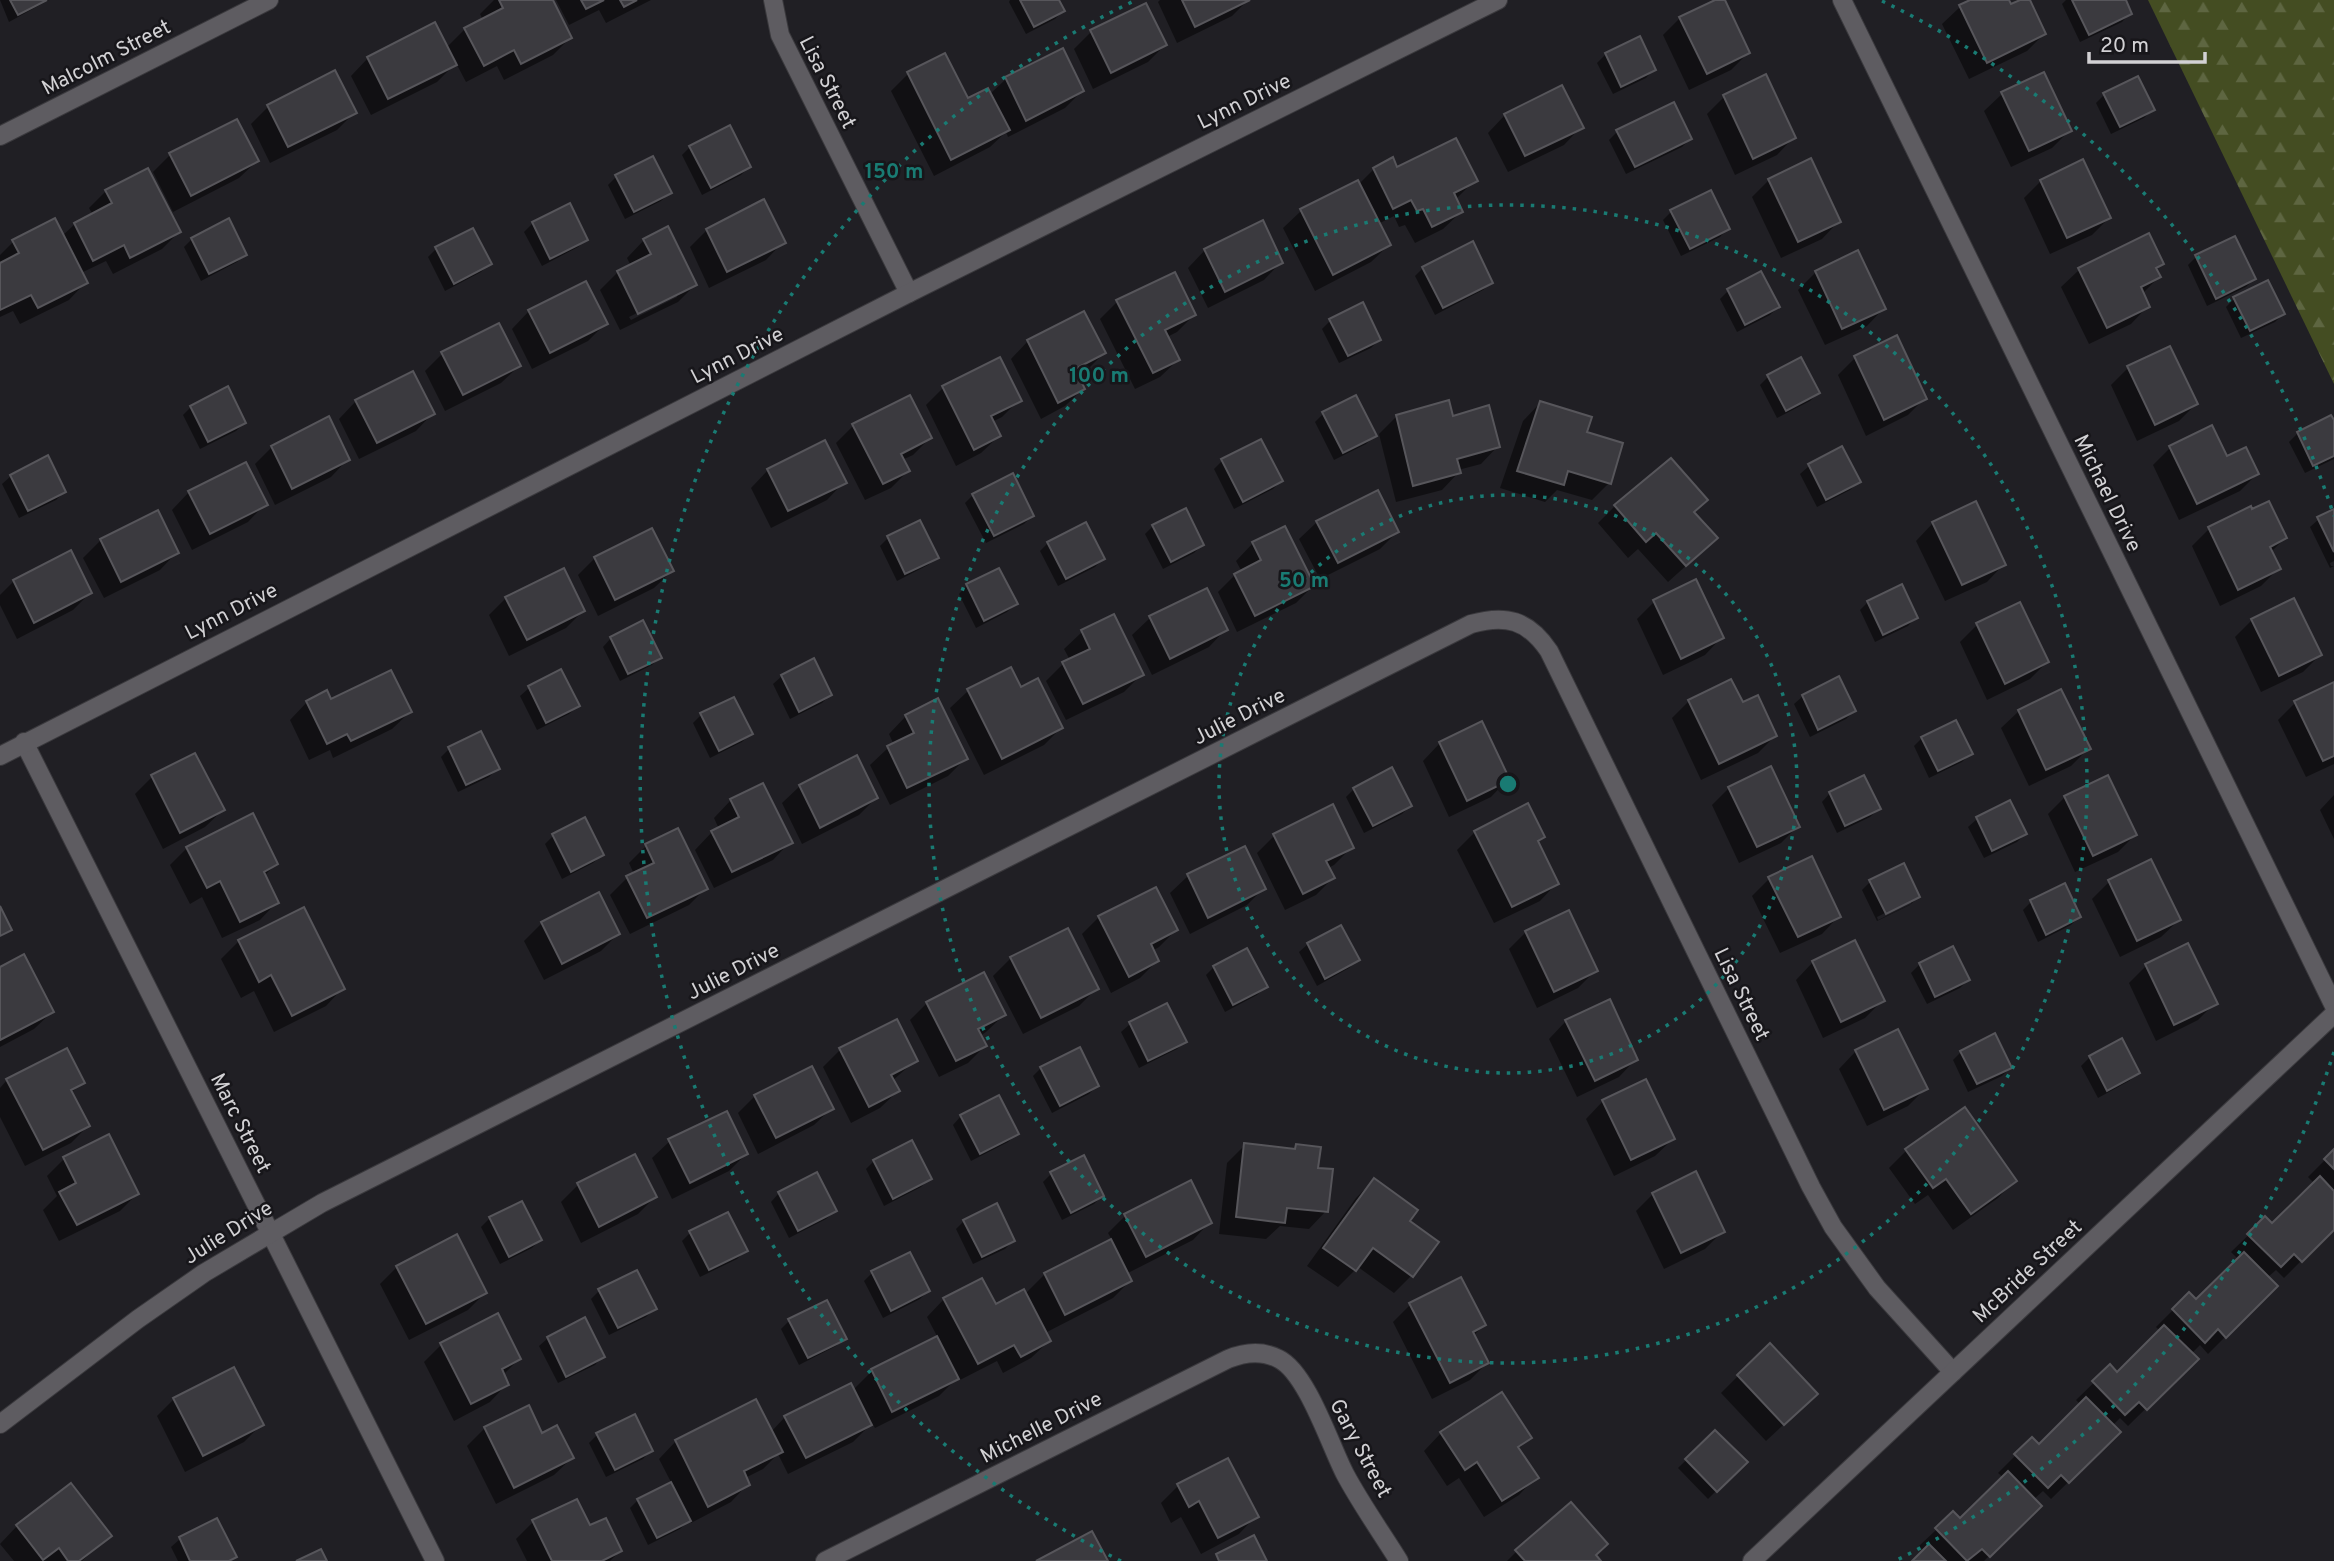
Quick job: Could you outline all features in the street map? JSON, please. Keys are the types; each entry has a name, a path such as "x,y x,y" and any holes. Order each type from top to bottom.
{"street":[{"name":"Malcolm Street","path":"0,136 269,0"},
{"name":"Lisa Street","path":"773,0 780,35 909,293"},
{"name":"Lynn Drive","path":"0,756 909,293 1498,0"},
{"name":"Michael Drive","path":"1842,0 2334,1006"},
{"name":"Julie Drive","path":"0,1424 149,1311 204,1273 321,1203 1471,624 1503,618 1517,624"},
{"name":"Lisa Street","path":"1517,624 1528,627 1538,635 1549,651 1833,1227 1877,1288 1953,1372"},
{"name":"Marc Street","path":"24,742 435,1561"},
{"name":"McBride Street","path":"1752,1561 2334,1014"},
{"name":"Michelle Drive","path":"825,1561 1228,1359 1242,1353 1257,1352 1281,1360"},
{"name":"Gary Street","path":"1281,1360 1299,1376 1345,1474 1398,1561"}],"green space":[{"path":"2148,0 2334,0 2334,384"}],"building":[{"path":"10,0 47,0 18,15"},
{"path":"499,0 553,0 572,38 521,64 514,50 484,66 464,28 503,8"},
{"path":"581,0 604,0 586,9"},
{"path":"620,0 637,0 624,7"},
{"path":"1020,0 1059,0 1065,11 1034,27"},
{"path":"1182,0 1250,0 1195,27"},
{"path":"1715,0 1725,0 1750,53 1707,74 1679,17"},
{"path":"1970,0 2009,0 2011,4 2030,0 2046,34 1987,63 1959,5"},
{"path":"2072,0 2126,0 2132,14 2089,35"},
{"path":"1146,3 1167,45 1111,73 1090,30"},
{"path":"435,22 457,65 388,99 367,57"},
{"path":"1640,36 1656,70 1621,87 1605,53"},
{"path":"1063,48 1084,91 1026,121 1005,77"},
{"path":"945,53 968,98 988,88 1010,130 951,160 907,72"},
{"path":"335,70 357,113 288,147 267,105"},
{"path":"2044,72 2072,131 2029,151 2001,92"},
{"path":"1766,74 1796,138 1753,159 1723,95"},
{"path":"2138,76 2155,110 2120,127 2103,93"},
{"path":"1562,85 1584,128 1525,156 1504,114"},
{"path":"1674,102 1692,139 1635,167 1616,130"},
{"path":"237,119 259,161 191,196 169,153"},
{"path":"730,125 751,167 711,188 689,146"},
{"path":"1456,138 1478,181 1454,193 1463,212 1432,227 1423,209 1417,211 1411,200 1393,209 1373,168 1393,157 1397,167"},
{"path":"653,156 672,193 634,212 615,175"},
{"path":"1811,158 1841,222 1798,242 1768,179"},
{"path":"2083,159 2111,218 2067,238 2040,180"},
{"path":"148,168 181,232 130,258 124,245 93,261 74,223 112,203 105,190"},
{"path":"1358,180 1391,245 1333,275 1300,209"},
{"path":"1711,190 1730,229 1690,249 1670,210"},
{"path":"764,199 786,243 727,272 706,229"},
{"path":"570,203 588,240 550,259 532,222"},
{"path":"55,218 88,283 38,308 31,295 0,310 0,263 19,253 12,240"},
{"path":"229,218 247,255 209,274 191,238"},
{"path":"1263,220 1283,263 1225,292 1204,249"},
{"path":"668,226 697,285 638,314 617,271 651,254 643,239"},
{"path":"473,228 492,264 454,284 435,247"},
{"path":"2149,233 2164,264 2156,268 2161,277 2141,287 2150,307 2107,328 2078,268"},
{"path":"2235,236 2256,279 2216,299 2195,255"},
{"path":"1473,241 1493,283 1443,308 1422,267"},
{"path":"1858,250 1886,309 1842,329 1815,271"},
{"path":"1761,271 1780,307 1745,325 1727,289"},
{"path":"1175,272 1196,315 1165,330 1180,360 1153,373 1116,300"},
{"path":"2268,280 2285,314 2250,331 2233,297"},
{"path":"586,281 608,324 550,353 528,310"},
{"path":"1363,302 1381,340 1348,356 1329,319"},
{"path":"1084,311 1106,353 1075,369 1085,389 1058,403 1027,340"},
{"path":"499,323 521,366 463,395 441,352"},
{"path":"1897,335 1927,399 1884,420 1854,356"},
{"path":"2170,346 2198,404 2155,425 2127,366"},
{"path":"1000,357 1022,401 991,416 1001,436 974,450 942,386"},
{"path":"1801,357 1820,393 1786,411 1767,375"},
{"path":"413,371 435,414 377,443 355,400"},
{"path":"228,386 246,423 208,442 190,406"},
{"path":"910,395 932,438 901,454 910,471 883,484 852,424"},
{"path":"1356,395 1377,436 1343,453 1322,412"},
{"path":"1449,400 1453,416 1489,405 1500,447 1457,459 1461,473 1413,486 1396,415"},
{"path":"1540,401 1592,417 1587,432 1623,443 1611,484 1568,471 1564,485 1517,471"},
{"path":"2331,415 2334,420 2334,456 2313,466 2297,432"},
{"path":"329,416 350,460 292,489 271,446"},
{"path":"2212,425 2227,456 2246,447 2259,474 2197,504 2169,446"},
{"path":"1261,439 1283,481 1243,502 1221,459"},
{"path":"825,440 847,483 788,511 767,469"},
{"path":"1842,446 1861,482 1826,500 1808,464"},
{"path":"48,455 66,492 28,511 10,475"},
{"path":"1671,458 1708,500 1694,512 1718,538 1686,566 1656,533 1646,542 1614,505"},
{"path":"246,462 268,505 210,534 188,491"},
{"path":"1013,473 1034,516 994,536 972,494"},
{"path":"1378,490 1399,532 1338,563 1316,521"},
{"path":"1976,501 2006,565 1962,585 1932,522"},
{"path":"2269,501 2287,538 2270,547 2281,569 2238,590 2208,527 2251,506 2252,509"},
{"path":"1186,508 1204,545 1171,562 1152,525"},
{"path":"2334,509 2334,552 2317,517"},
{"path":"158,510 179,553 121,582 100,539"},
{"path":"920,520 939,558 905,574 887,536"},
{"path":"1086,522 1105,559 1066,579 1047,542"},
{"path":"1285,526 1315,586 1255,616 1234,574 1261,560 1252,542"},
{"path":"652,528 674,571 615,600 594,557"},
{"path":"71,550 92,593 34,623 13,580"},
{"path":"564,568 585,611 527,640 505,597"},
{"path":"999,568 1018,604 984,621 966,584"},
{"path":"1696,579 1724,638 1681,659 1653,600"},
{"path":"1902,584 1918,618 1883,635 1867,601"},
{"path":"1207,588 1228,630 1170,659 1149,616"},
{"path":"2294,598 2322,655 2279,676 2251,619"},
{"path":"2020,602 2049,662 2005,684 1976,623"},
{"path":"1114,614 1144,675 1083,704 1062,662 1090,649 1081,630"},
{"path":"643,620 662,658 628,674 610,637"},
{"path":"814,658 832,695 799,712 781,675"},
{"path":"1011,667 1021,687 1038,678 1063,728 1002,759 967,689"},
{"path":"561,669 580,706 546,723 528,686"},
{"path":"391,670 412,712 351,741 347,734 327,744 306,701 327,690 331,699"},
{"path":"1839,676 1856,711 1818,730 1802,695"},
{"path":"1731,679 1743,702 1758,695 1777,736 1719,764 1688,700"},
{"path":"2334,682 2334,756 2323,761 2294,701"},
{"path":"2061,689 2091,749 2046,770 2018,710"},
{"path":"734,697 753,734 719,751 700,713"},
{"path":"938,698 968,759 907,788 887,746 914,733 905,715"},
{"path":"1956,720 1973,754 1938,771 1921,737"},
{"path":"1482,721 1510,780 1467,801 1439,742"},
{"path":"481,731 500,769 466,785 448,747"},
{"path":"195,753 225,810 180,833 151,775"},
{"path":"857,755 878,798 820,828 799,785"},
{"path":"1771,766 1800,827 1757,847 1728,787"},
{"path":"1392,767 1412,806 1373,826 1353,788"},
{"path":"1864,775 1881,809 1845,826 1829,792"},
{"path":"2108,775 2137,835 2093,856 2064,796"},
{"path":"763,783 793,843 732,872 711,831 739,817 730,799"},
{"path":"2010,800 2027,834 1992,851 1976,817"},
{"path":"1528,803 1545,837 1538,841 1559,884 1512,907 1474,831"},
{"path":"1333,804 1354,848 1326,861 1335,878 1303,894 1273,834"},
{"path":"253,813 278,864 264,872 279,903 240,922 220,881 207,888 186,847"},
{"path":"585,817 604,855 571,872 552,834"},
{"path":"678,828 708,889 647,918 626,876 654,863 645,844"},
{"path":"1245,846 1266,889 1208,918 1187,874"},
{"path":"1812,856 1841,917 1798,937 1768,877"},
{"path":"2151,859 2181,920 2137,941 2108,880"},
{"path":"1904,863 1920,897 1886,914 1869,880"},
{"path":"2065,883 2081,917 2046,935 2030,900"},
{"path":"1156,887 1178,930 1151,944 1159,961 1129,977 1098,916"},
{"path":"599,892 620,934 562,964 541,922"},
{"path":"0,906 12,930 0,936"},
{"path":"304,907 345,989 292,1016 271,975 259,982 238,940"},
{"path":"1569,910 1598,971 1554,992 1525,931"},
{"path":"1341,925 1360,960 1325,979 1307,943"},
{"path":"1068,928 1099,989 1041,1018 1010,957"},
{"path":"1855,940 1885,1001 1841,1022 1812,961"},
{"path":"2188,943 2218,1004 2174,1025 2145,964"},
{"path":"1953,946 1970,980 1935,997 1919,963"},
{"path":"1247,948 1268,987 1233,1005 1213,966"},
{"path":"24,954 54,1012 0,1040 0,967"},
{"path":"984,972 1006,1015 978,1029 987,1046 956,1061 926,1002"},
{"path":"1610,999 1638,1060 1595,1081 1565,1020"},
{"path":"1167,1003 1187,1042 1148,1061 1129,1022"},
{"path":"897,1019 918,1061 891,1075 900,1091 869,1107 839,1048"},
{"path":"1898,1029 1928,1089 1884,1110 1855,1050"},
{"path":"1995,1033 2012,1068 1977,1084 1960,1051"},
{"path":"2122,1038 2140,1073 2107,1091 2089,1056"},
{"path":"1080,1047 1099,1086 1060,1106 1040,1067"},
{"path":"67,1048 85,1083 71,1090 90,1126 43,1150 6,1079"},
{"path":"812,1066 834,1109 776,1138 754,1095"},
{"path":"1646,1079 1675,1139 1631,1160 1602,1100"},
{"path":"999,1095 1019,1134 980,1154 960,1115"},
{"path":"1965,1107 2017,1181 1971,1214 1946,1179 1933,1188 1905,1149"},
{"path":"727,1111 748,1154 690,1183 668,1139"},
{"path":"109,1134 139,1194 77,1225 59,1192 76,1183 63,1157"},
{"path":"912,1140 932,1179 893,1199 873,1160"},
{"path":"1244,1143 1295,1149 1296,1144 1321,1147 1318,1168 1333,1169 1328,1212 1287,1208 1285,1223 1236,1217"},
{"path":"2334,1149 2334,1169 2324,1159"},
{"path":"635,1154 657,1197 599,1227 577,1183"},
{"path":"1084,1155 1104,1196 1071,1213 1050,1172"},
{"path":"1696,1171 1725,1232 1681,1253 1652,1193"},
{"path":"817,1172 837,1211 798,1231 778,1192"},
{"path":"2320,1176 2334,1191 2334,1230 2302,1262 2294,1254 2281,1267 2247,1234 2265,1216 2272,1223"},
{"path":"1374,1178 1418,1210 1410,1221 1439,1242 1413,1277 1373,1248 1356,1271 1323,1248"},
{"path":"1191,1180 1212,1223 1146,1257 1124,1214"},
{"path":"522,1201 542,1240 509,1257 489,1217"},
{"path":"997,1203 1015,1241 982,1257 963,1220"},
{"path":"728,1212 748,1251 709,1270 689,1231"},
{"path":"457,1234 487,1293 426,1324 396,1266"},
{"path":"1111,1239 1132,1281 1065,1315 1044,1273"},
{"path":"910,1252 930,1291 891,1311 871,1271"},
{"path":"2244,1252 2278,1286 2226,1338 2218,1329 2205,1343 2172,1309 2189,1292 2196,1299"},
{"path":"637,1270 657,1309 618,1328 598,1289"},
{"path":"1461,1277 1486,1325 1473,1332 1489,1363 1450,1383 1409,1303"},
{"path":"982,1278 996,1304 1024,1289 1051,1341 1021,1357 1014,1345 978,1364 943,1298"},
{"path":"827,1300 847,1339 808,1358 788,1319"},
{"path":"498,1313 521,1359 502,1369 509,1385 471,1404 440,1343"},
{"path":"585,1317 605,1357 566,1377 547,1337"},
{"path":"2164,1325 2199,1359 2147,1410 2139,1402 2125,1415 2092,1381 2110,1364 2117,1372"},
{"path":"937,1336 959,1379 892,1412 871,1369"},
{"path":"1770,1343 1818,1394 1784,1425 1737,1375"},
{"path":"234,1367 264,1425 203,1456 173,1398"},
{"path":"851,1383 872,1425 806,1458 784,1416"},
{"path":"1502,1392 1532,1438 1518,1447 1539,1478 1502,1501 1477,1462 1465,1470 1440,1432"},
{"path":"2086,1397 2121,1432 2069,1483 2061,1475 2048,1488 2014,1454 2032,1437 2039,1444"},
{"path":"756,1399 783,1452 744,1471 750,1485 708,1507 675,1440"},
{"path":"529,1405 542,1433 557,1425 574,1458 514,1488 484,1427"},
{"path":"635,1414 653,1451 615,1470 596,1433"},
{"path":"1715,1430 1748,1462 1717,1492 1685,1459"},
{"path":"1228,1458 1259,1517 1218,1538 1199,1501 1189,1507 1177,1484"},
{"path":"2008,1471 2042,1506 1990,1557 1982,1549 1967,1561 1935,1528 1953,1511 1960,1518"},
{"path":"671,1482 691,1521 657,1538 637,1499"},
{"path":"71,1483 112,1536 79,1561 68,1561 59,1548 43,1560 16,1525"},
{"path":"577,1499 590,1525 606,1518 622,1551 602,1561 552,1561 532,1520"},
{"path":"1571,1502 1608,1544 1596,1555 1601,1561 1525,1561 1515,1550"},
{"path":"217,1518 237,1557 229,1561 190,1561 179,1537"},
{"path":"1092,1531 1108,1561 1036,1561"},
{"path":"1254,1535 1267,1561 1219,1561 1216,1554"},
{"path":"1929,1544 1946,1561 1912,1561"},
{"path":"321,1549 327,1561 296,1561"}]}
